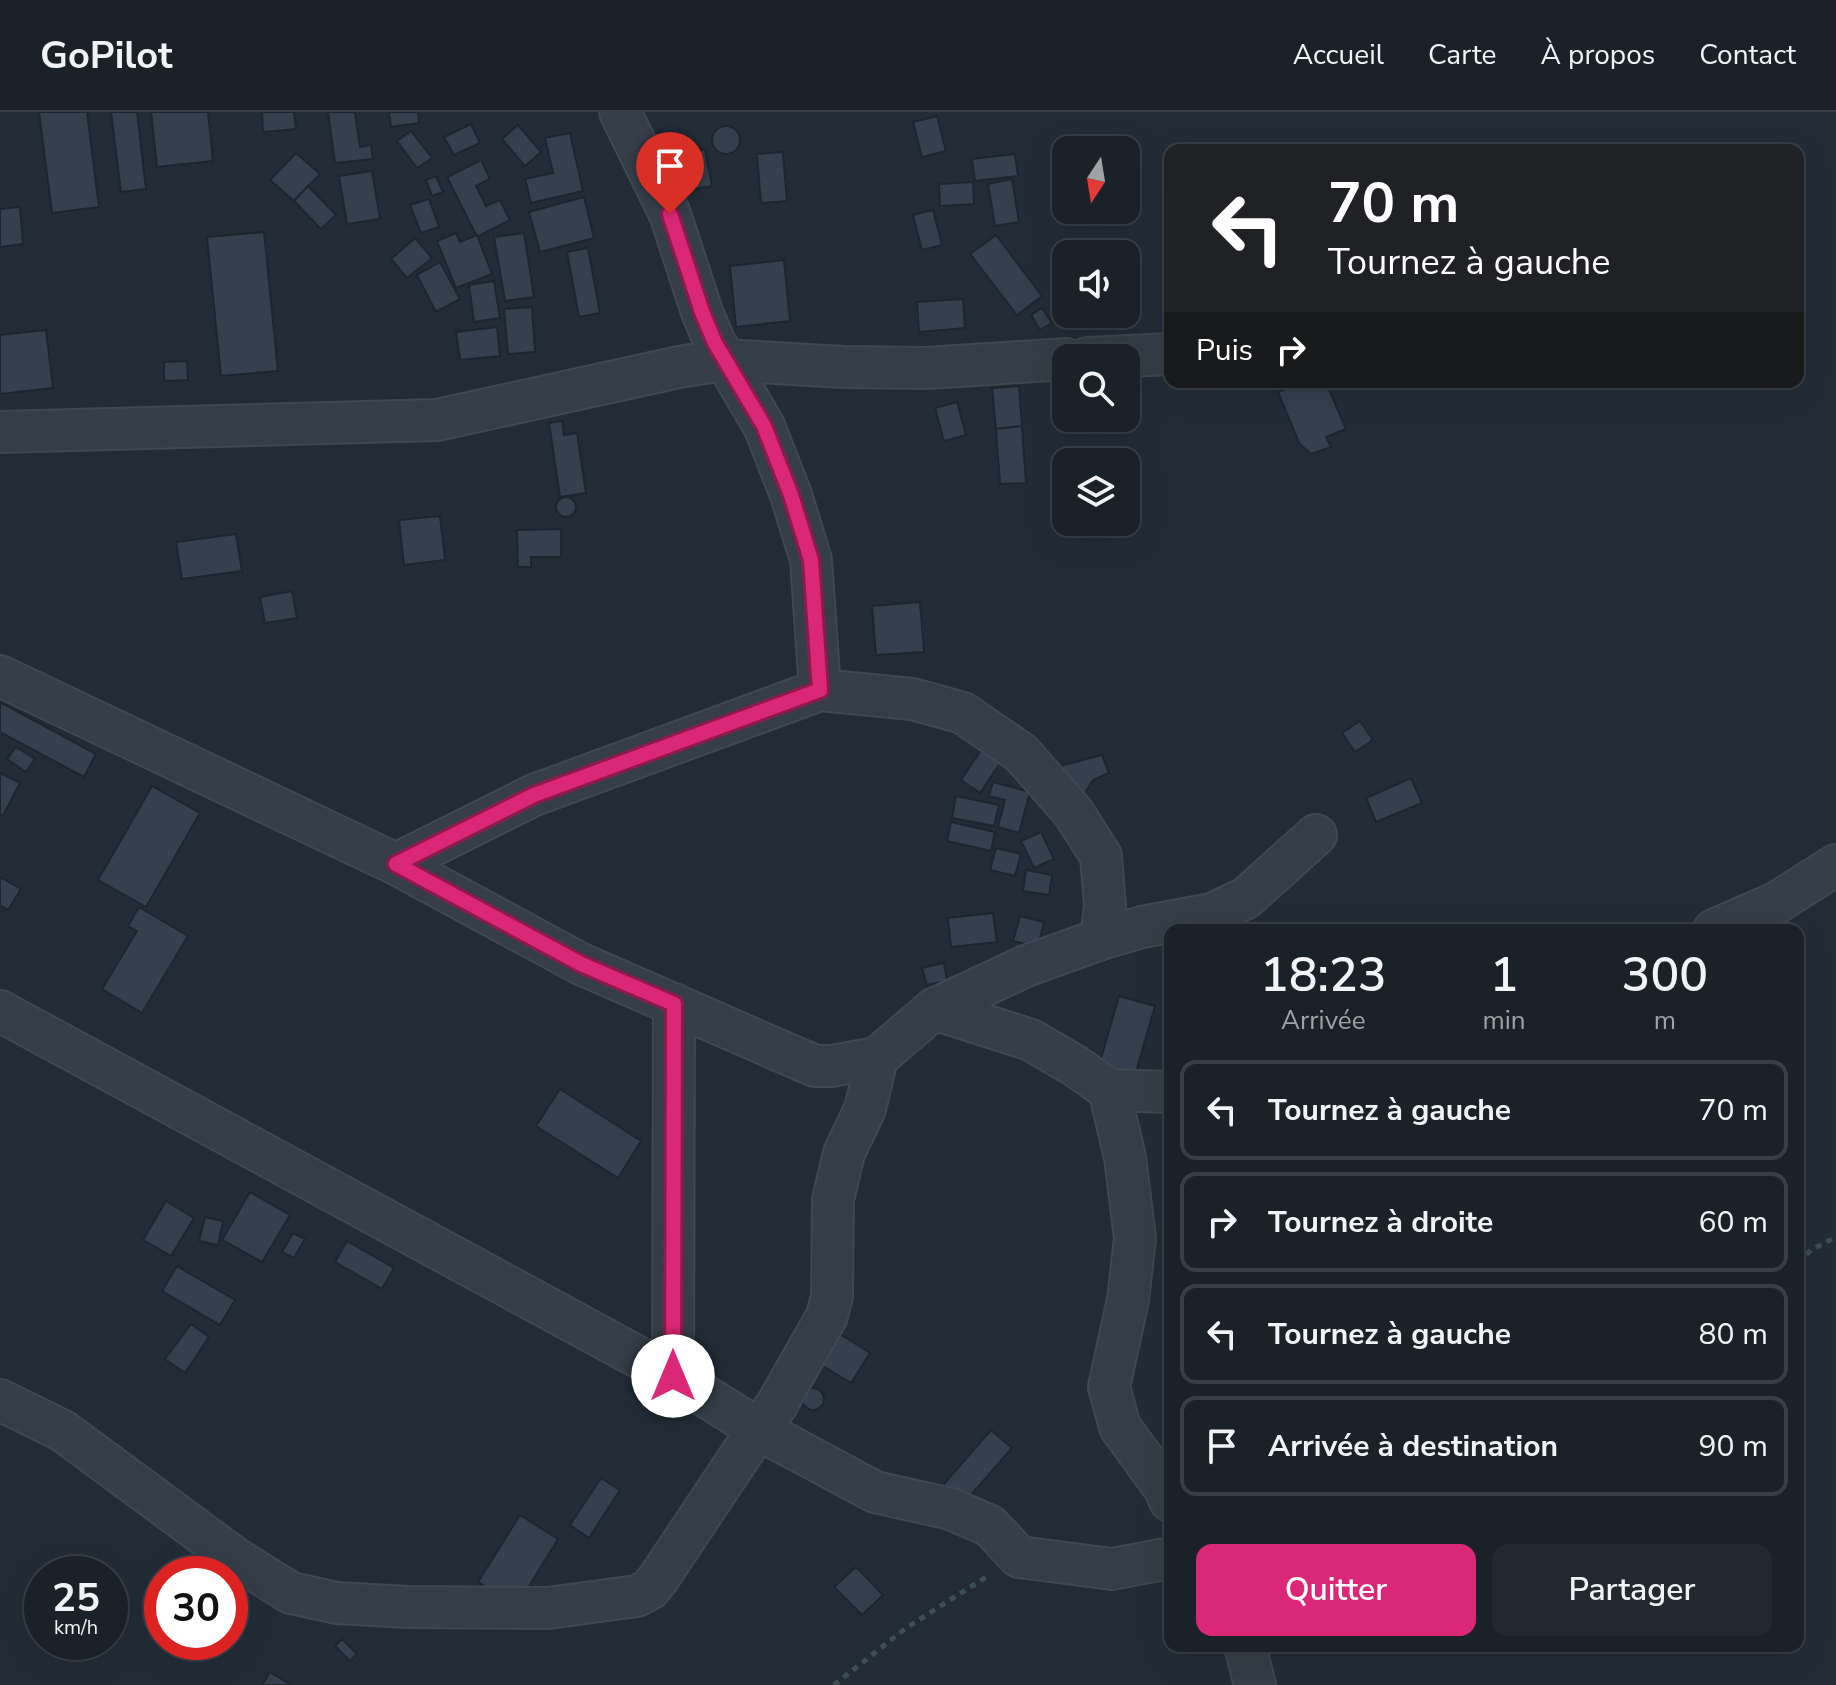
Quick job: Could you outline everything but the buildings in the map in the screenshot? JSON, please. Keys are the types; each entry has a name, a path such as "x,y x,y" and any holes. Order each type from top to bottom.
{"street":[{"path":"620,112 670,214 702,312 723,360 764,426 791,495 811,560 820,690"},
{"path":"1140,355 1164,354"},
{"path":"0,432 437,420 723,360 927,368 1052,360"},
{"path":"0,676 396,864 581,964 815,1066 877,1058 934,1009 1026,966 1142,927 1212,914 1246,898 1316,835"},
{"path":"396,864 534,795 820,690 912,699 963,713 1021,753 1073,812 1101,856 1105,906 1101,939"},
{"path":"1728,924 1776,903 1836,865"},
{"path":"673,1376 674,1004"},
{"path":"934,1009 1031,1040 1109,1090 1164,1092"},
{"path":"0,1011 673,1376 758,1429 875,1492 951,1509 990,1526 1019,1557 1112,1569 1164,1559"},
{"path":"0,1400 63,1431 235,1558 291,1593 337,1603 408,1607 548,1608 637,1596 650,1589 776,1406 827,1316 832,1296 833,1200 844,1153 865,1109 877,1058"},
{"path":"1109,1090 1125,1157 1135,1238 1128,1300 1109,1387 1120,1427 1164,1488"},
{"path":"1247,1652 1255,1685"}],"path":[{"path":"1804,1257 1836,1237"},
{"path":"834,1685 906,1628 1019,1557"}],"route":[{"path":"670,214 715,343 764,426 791,495 811,560 820,690 534,795 396,864 581,964 674,1004 673,1376"}]}
